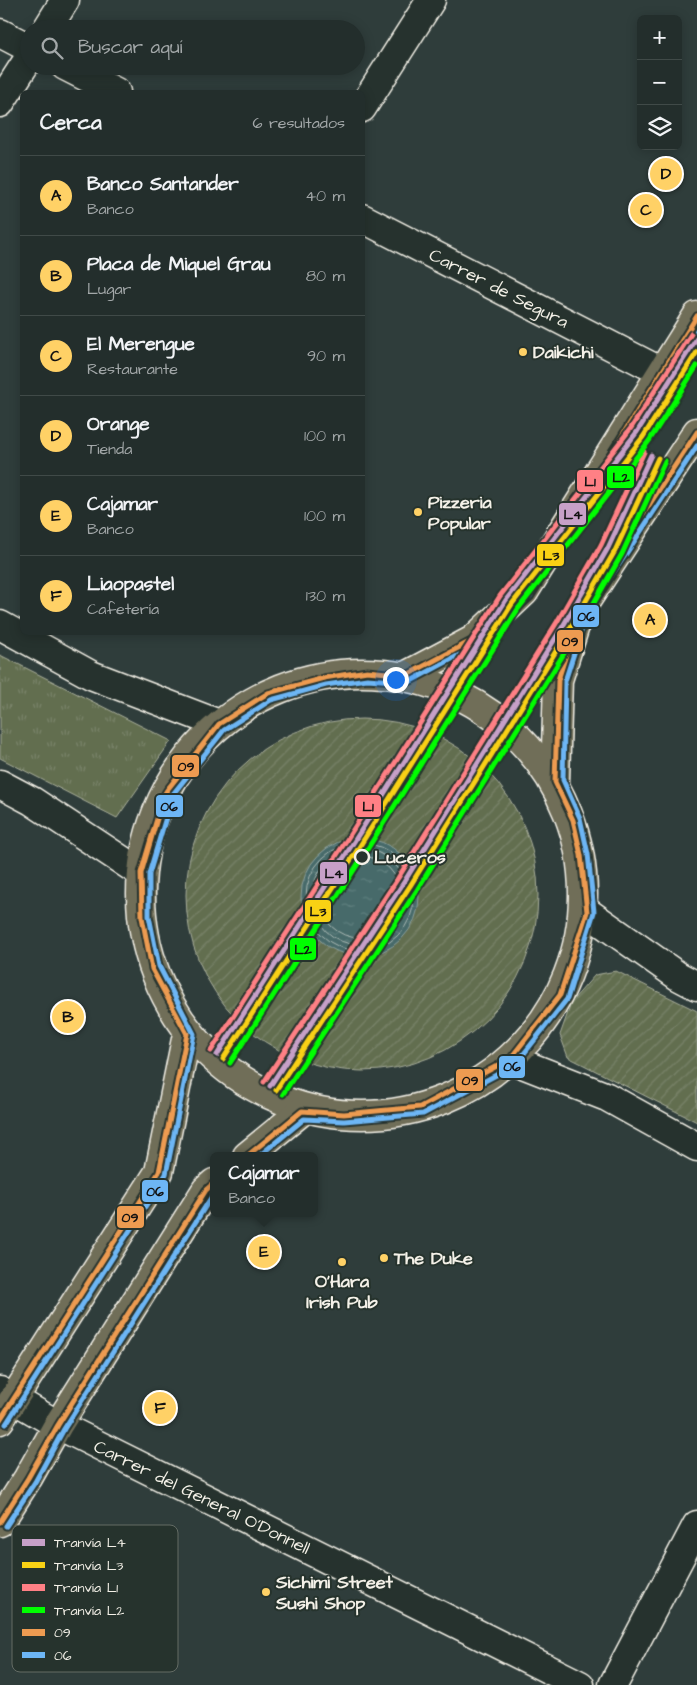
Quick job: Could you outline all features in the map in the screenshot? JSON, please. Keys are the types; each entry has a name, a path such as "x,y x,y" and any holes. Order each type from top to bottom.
{"main road":[{"path":"407,676 473,640 524,592 697,316"},
{"path":"555,782 558,680 580,610 697,432"},
{"path":"367,671 407,676 468,697 527,742 555,782 573,820 581,855 587,912 560,995 510,1059 420,1106 344,1114 302,1110 260,1099 221,1073 187,1034 152,969 142,917 141,873 164,795 219,724 268,693 324,678 367,671"},
{"path":"4,1403 159,1172 187,1034"},
{"path":"252,1152 302,1110"},
{"path":"0,1522 58,1426 206,1190 210,1186"}],"street":[{"path":"53,20 65,0"},
{"path":"365,103 431,0"},
{"path":"0,33 20,43"},
{"path":"0,103 20,72"},
{"path":"83,75 112,90"},
{"name":"Carrer de Segura","path":"365,220 662,372"},
{"path":"0,625 91,675 219,724"},
{"path":"0,784 32,801 141,873"},
{"path":"587,912 678,976 697,986"},
{"path":"510,1059 606,1097 697,1147"},
{"name":"Carrer del General O'Donnell","path":"4,1403 58,1426 580,1685"},
{"path":"613,1685 697,1525"}],"green space":[{"path":"0,655 171,741 117,818 0,758"},
{"path":"362,719 396,722 429,732 474,759 498,783 525,828 535,861 538,895 535,929 525,962 498,1007 474,1031 429,1058 396,1068 362,1071 328,1068 295,1058 250,1031 226,1007 199,962 189,929 186,895 189,861 199,828 226,783 250,759 295,732 328,722"},
{"path":"616,971 697,1011 697,1122 568,1057 560,1035 572,1001 595,975"}],"water":[{"path":"360,838 383,842 402,855 415,874 419,897 415,920 402,939 383,952 360,956 337,952 318,939 305,920 301,897 305,874 318,855 337,842"}],"tram line":[{"name":"L1","path":"211,1051 500,596 631,428 691,334"},
{"name":"L4","path":"217,1055 506,600 637,432 697,338"},
{"name":"L3","path":"223,1059 512,604 643,437 697,352"},
{"name":"L2","path":"230,1063 518,609 649,441 697,366"},
{"name":"L1","path":"264,1082 398,878 557,622 601,545 644,452"},
{"name":"L4","path":"270,1086 404,882 563,626 608,548 651,455"},
{"name":"L3","path":"276,1090 410,886 569,630 615,551 658,458"},
{"name":"L2","path":"283,1094 417,890 576,634 622,554 665,461"}],"transit line":[{"name":"09","path":"0,1420 159,1172 187,1034 152,969 142,917 141,873 167,790 219,724 268,693 324,678 367,671 407,675 473,640 524,592 697,316"},
{"name":"06","path":"6,1424 166,1174 194,1034 159,966 149,916 149,874 173,794 224,730 271,700 326,685 367,679 409,682 478,645 530,597 697,330"},
{"name":"09","path":"252,1152 302,1111 344,1114 420,1107 510,1059 560,995 587,912 581,855 573,820 555,782 558,680 580,610 697,432"},
{"name":"06","path":"264,1152 304,1119 344,1121 423,1114 515,1065 567,999 594,912 588,854 580,818 563,780 565,681 587,613 697,446"},
{"name":"09","path":"0,1522 58,1425 210,1186"},
{"name":"06","path":"6,1526 35,1482 64,1429 210,1199"}],"place":[{"name":"Orange","path":"666,174"},
{"name":"El Merengue","path":"646,210"},
{"name":"Daikichi","path":"523,352"},
{"name":"Pizzeria Popular","path":"418,512"},
{"name":"Banco Santander","path":"650,620"},
{"name":"Luceros","path":"362,857"},
{"name":"Placa de Miquel Grau","path":"68,1017"},
{"name":"Cajamar","path":"264,1252"},
{"name":"The Duke","path":"384,1258"},
{"name":"O'Hara Irish Pub","path":"342,1262"},
{"name":"Liaopastel","path":"160,1408"},
{"name":"Sichimi Street Sushi Shop","path":"266,1592"}]}
